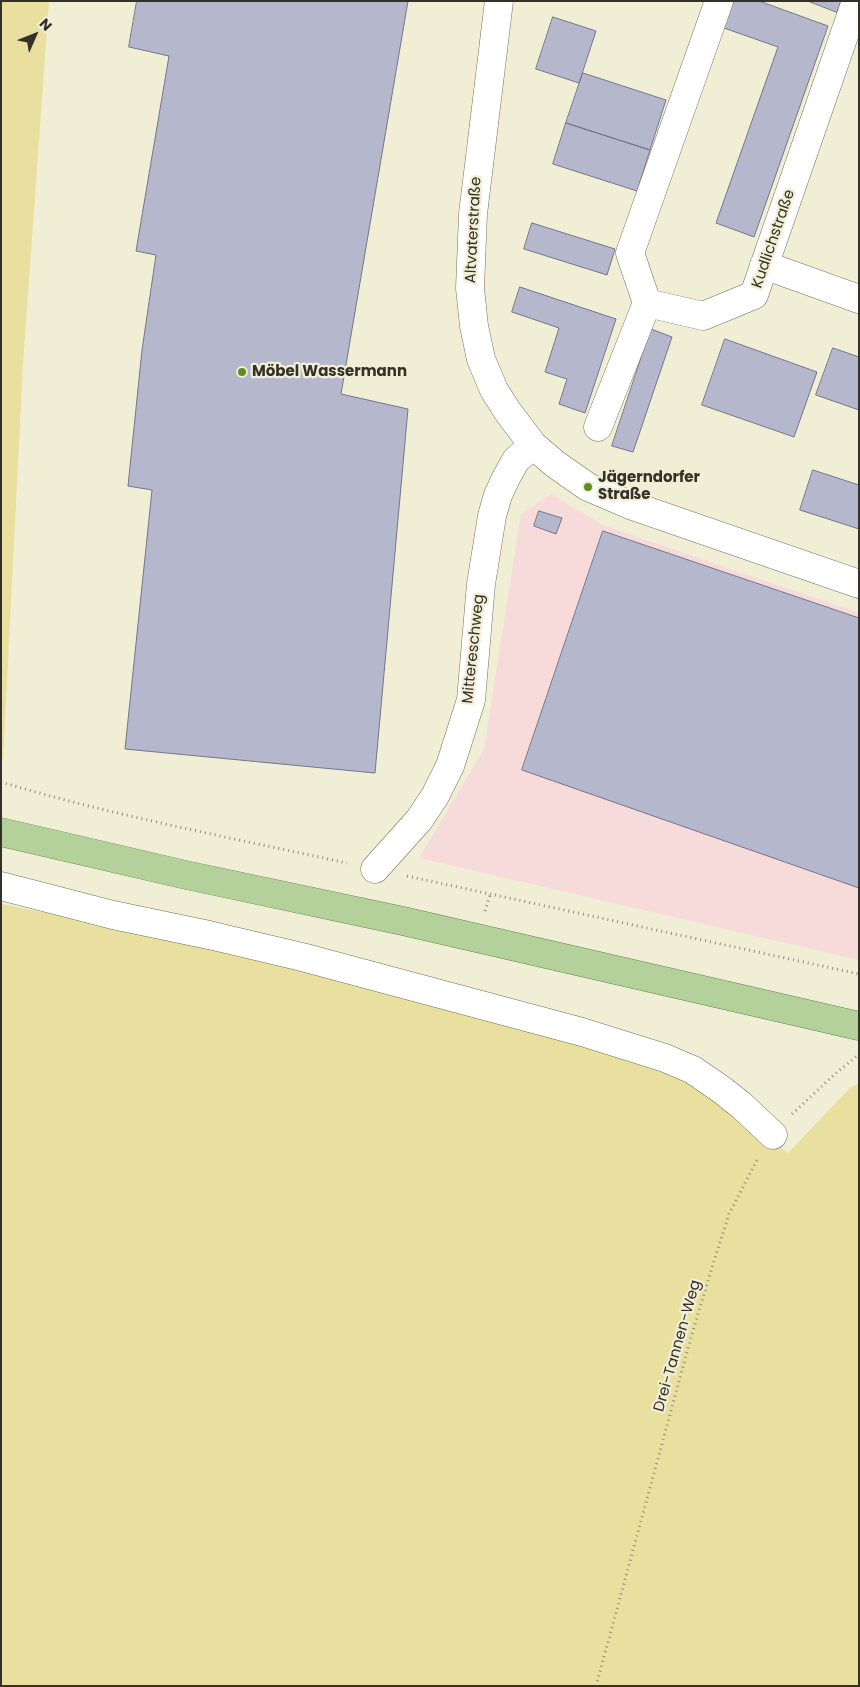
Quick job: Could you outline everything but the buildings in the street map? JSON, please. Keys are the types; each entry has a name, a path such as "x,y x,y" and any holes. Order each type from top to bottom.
{"main road":[{"path":"1,832 859,1026"}],"street":[{"name":"Altvaterstraße","path":"499,1 473,214 470,288 474,326 481,360 494,390 533,445"},
{"path":"598,427 646,303 630,253 720,1"},
{"name":"Kudlichstraße","path":"646,303 703,316 754,295 851,43 856,1"},
{"path":"764,265 859,299"},
{"path":"533,445 555,464 588,487 630,505 859,584"},
{"name":"Mittereschweg","path":"376,869 419,820 435,796 450,766 471,700 481,584 492,516 498,495 511,468 516,460 533,445"},
{"path":"1,886 113,916 209,935 302,957 573,1030 665,1058 693,1070 722,1090 747,1110 772,1135"}],"path":[{"path":"1,782 46,795 186,829 859,974"},
{"name":"Drei-Tannen-Weg","path":"596,1686 640,1523 713,1264 729,1214 750,1171 772,1135 797,1108 859,1055"}],"shaded area":[{"path":"1,1 49,1 23,364 3,760 1,759"},
{"path":"551,494 603,525 859,613 859,960 419,858 484,749 521,514"},
{"path":"1,904 169,937 477,1015 681,1075 788,1153 850,1088 859,1083 859,1686 1,1686"}],"place":[{"name":"Möbel Wassermann","path":"242,372"},
{"name":"Jägerndorfer Straße","path":"588,487"}]}
